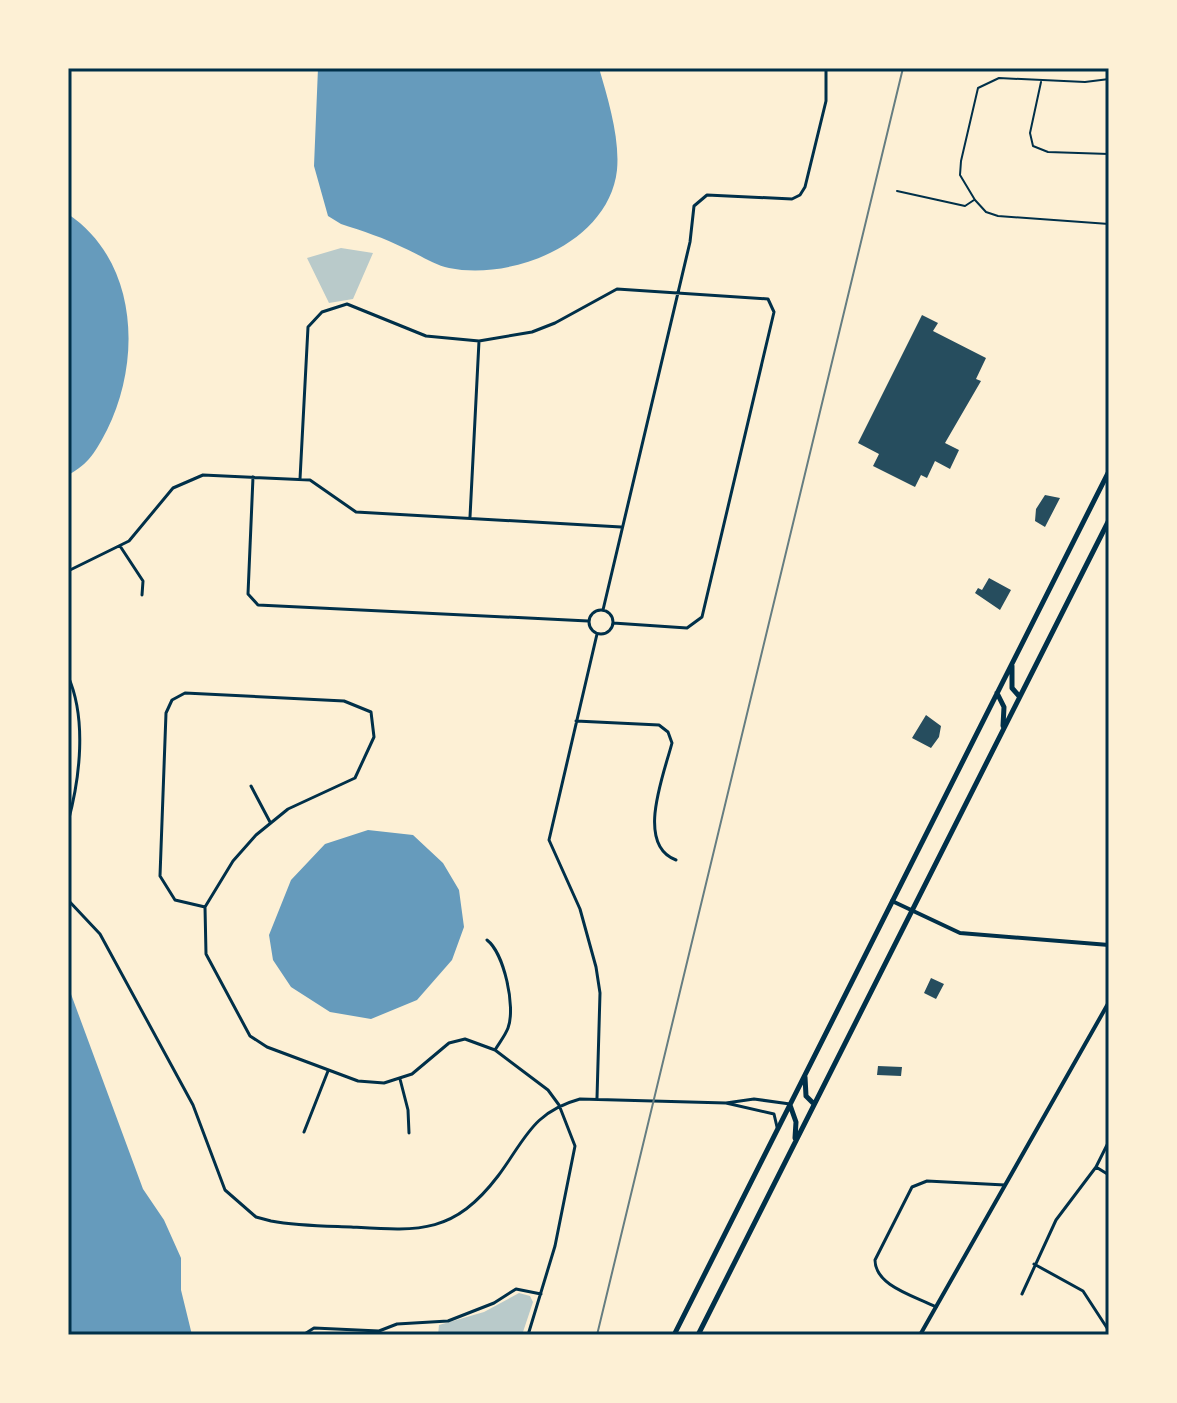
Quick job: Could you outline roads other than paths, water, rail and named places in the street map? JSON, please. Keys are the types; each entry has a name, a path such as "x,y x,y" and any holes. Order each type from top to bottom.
{"main road":[{"path":"674,1335 1109,471"},
{"path":"698,1335 1109,520"},
{"path":"1013,661 1010,680 1020,696"},
{"path":"997,693 1004,707 1003,729"},
{"path":"806,1072 806,1096 814,1104"},
{"path":"790,1104 796,1122 795,1142"}],"street":[{"path":"603,610 679,291 694,206 699,198 707,195 792,199 803,192 826,101 826,68"},
{"path":"300,479 308,327 328,308 347,304 426,336 479,341 532,332 617,289 760,296 773,305 774,312 702,617 687,628 613,623"},
{"path":"470,518 479,341"},
{"path":"68,571 120,546 142,529 178,484 203,475 300,479 322,485 342,505 356,512 622,527"},
{"path":"253,477 248,594 258,605 588,621"},
{"path":"120,546 143,581 142,595"},
{"path":"597,634 608,632 613,623 612,616 603,610"},
{"path":"588,621 592,614 603,610"},
{"path":"588,621 597,634 549,840 580,909 596,967 600,993 597,1098"},
{"path":"68,676 78,704 77,762 68,822"},
{"path":"205,907 175,900 160,876 166,713 172,700 185,693 344,701 373,715 372,742 355,778 305,800 270,822 223,873 205,907 206,954 250,1036 259,1043 328,1071 369,1082 400,1079 424,1067 442,1048 455,1040 474,1040 495,1050 542,1084 559,1105 575,1146 555,1246 528,1335"},
{"path":"576,721 659,725 668,732 672,743 653,827 662,849 676,860"},
{"path":"68,762 77,762"},
{"path":"251,786 270,822"},
{"path":"68,900 100,934 193,1105 225,1190 256,1217 287,1224 412,1231 438,1226 465,1211 482,1195 541,1117 559,1105 597,1098 726,1103 772,1113 777,1128"},
{"path":"892,901 944,927 984,938 1109,945"},
{"path":"487,940 499,954 510,1014 508,1028 495,1050"},
{"path":"920,1335 1109,1002"},
{"path":"304,1132 328,1071"},
{"path":"400,1079 408,1110 409,1133"},
{"path":"726,1103 754,1099 790,1104"},
{"path":"1022,1294 1056,1220 1096,1167 1109,1141"},
{"path":"1096,1167 1109,1175"},
{"path":"936,1307 882,1280 875,1270 875,1260 912,1187 927,1181 1005,1185"},
{"path":"1034,1264 1083,1291 1109,1331"},
{"path":"303,1335 314,1328 379,1331 397,1324 448,1321 494,1303 516,1289 541,1294"},
{"path":"390,1329 390,1335"}],"lane":[{"path":"1109,79 1085,82 993,79 978,88 959,170 975,200 986,212 998,216 1109,224"},
{"path":"1042,81 1030,133 1033,146 1048,152 1109,154"},
{"path":"897,191 965,206 975,200"}],"water":[{"path":"318,68 599,68 617,145 617,170 610,196 596,218 577,237 554,251 528,262 474,271 443,267 389,241 341,224 328,216 314,166"},
{"path":"68,214 91,234 109,258 127,313 128,343 126,373 107,430 91,456 68,475"},
{"path":"368,830 413,835 443,863 459,890 464,927 452,960 417,1000 371,1019 330,1012 291,987 273,960 269,935 291,880 325,844"},
{"path":"68,986 143,1189 164,1220 181,1258 181,1290 192,1335 68,1335"}],"railway":[{"path":"597,1335 903,68"}]}
